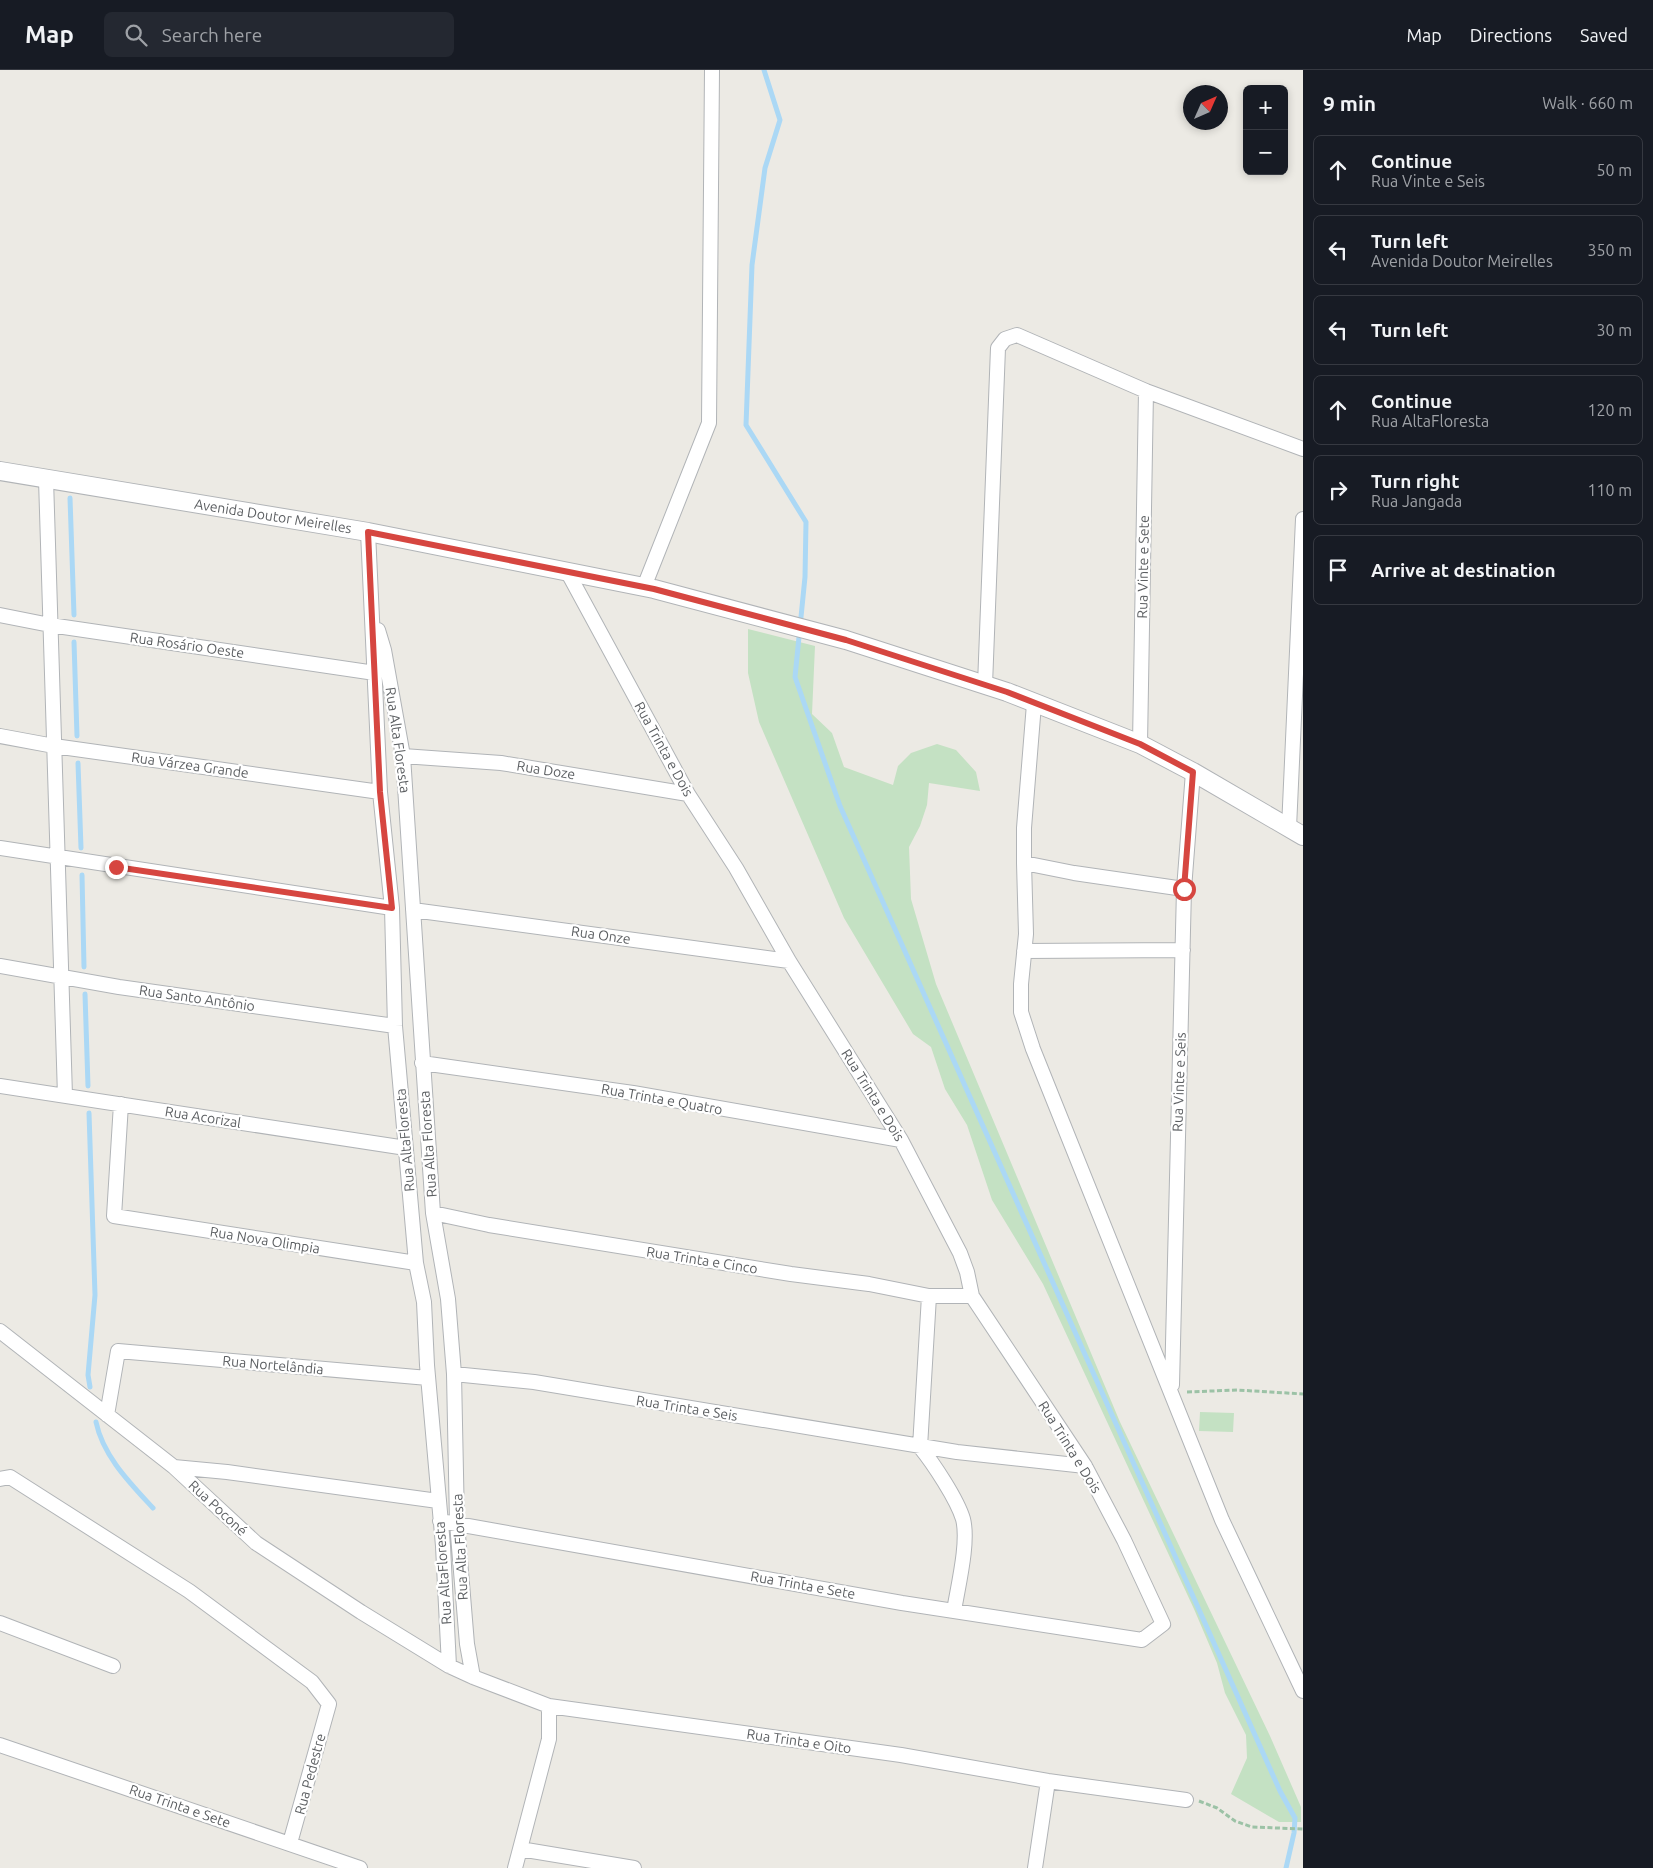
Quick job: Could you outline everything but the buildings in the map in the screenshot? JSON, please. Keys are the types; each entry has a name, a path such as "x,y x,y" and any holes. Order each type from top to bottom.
{"street":[{"path":"644,587 709,423 712,70"},
{"path":"985,684 998,348 1005,339 1017,335 1146,391 1303,448"},
{"name":"Rua Vinte e Sete","path":"1140,744 1146,391"},
{"name":"Avenida Doutor Meirelles","path":"0,471 368,532 644,587 811,631 985,684 1140,744 1193,772 1296,832"},
{"path":"46,479 65,1096"},
{"path":"1296,832 1303,518"},
{"path":"368,532 372,612"},
{"name":"Rua Trinta e Dois","path":"568,573 688,794 736,868 789,961 901,1140 960,1253 967,1272 972,1296 1085,1466 1124,1540 1163,1624"},
{"name":"Rua AltaFloresta","path":"372,612 380,792 392,908 395,1026 416,1263 424,1302 449,1666"},
{"name":"Rua Alta Floresta","path":"372,612 384,650 403,756 433,1213 448,1299 454,1374 457,1523 466,1644 473,1677"},
{"name":"Rua Rosário Oeste","path":"0,615 50,625 374,673"},
{"path":"1034,704 1024,828 1024,952 1021,1012 1033,1048 1222,1520 1303,1690"},
{"name":"Rua Várzea Grande","path":"0,736 54,746 380,792"},
{"name":"Rua Doze","path":"403,756 501,763 688,794"},
{"name":"Rua Vinte e Seis","path":"1172,1394 1184,889 1193,772"},
{"path":"0,848 392,908"},
{"path":"1024,863 1074,873 1184,889"},
{"name":"Rua Onze","path":"413,910 789,961"},
{"path":"1024,952 1183,950"},
{"name":"Rua Santo Antônio","path":"0,966 119,987 395,1026"},
{"name":"Rua Trinta e Quatro","path":"422,1063 633,1093 901,1140"},
{"name":"Rua Acorizal","path":"0,1086 406,1148"},
{"name":"Rua Nova Olimpia","path":"121,1104 114,1216 416,1263"},
{"name":"Rua Trinta e Cinco","path":"433,1213 489,1225 781,1272 869,1284 929,1296 972,1296"},
{"path":"929,1296 920,1447 936,1467 963,1520 963,1556 954,1610"},
{"path":"424,1302 448,1299"},
{"name":"Rua Poconé","path":"0,1331 174,1467 256,1543 449,1666 473,1677"},
{"name":"Rua Nortelândia","path":"107,1415 118,1351 428,1378"},
{"name":"Rua Trinta e Seis","path":"454,1374 534,1382 920,1447"},
{"path":"920,1447 1085,1466"},
{"path":"174,1467 227,1472 438,1501"},
{"name":"Rua Pedestre","path":"0,1479 10,1477 189,1591 312,1682 329,1704 290,1844"},
{"name":"Rua Trinta e Sete","path":"440,1521 954,1610 1142,1640 1163,1624"},
{"path":"0,1623 113,1666"},
{"name":"Rua Trinta e Oito","path":"473,1677 549,1706 901,1754 1048,1781 1186,1800"},
{"path":"515,1868 549,1739 549,1706"},
{"name":"Rua Trinta e Sete","path":"0,1745 360,1868"},
{"path":"1035,1868 1048,1781"},
{"path":"520,1849 634,1868"}],"path":[{"path":"1172,1394 1237,1390 1303,1394"},
{"path":"1186,1800 1205,1802 1235,1821 1252,1827 1302,1829"}],"green space":[{"path":"748,629 815,646 812,714 832,733 844,767 893,785 898,766 911,753 937,744 956,750 976,772 980,791 929,783 927,805 920,826 909,847 911,899 936,984 1120,1422 1270,1736 1301,1807 1301,1822 1279,1822 1231,1794 1247,1758 1246,1735 1225,1693 1217,1663 1194,1609 1043,1284 992,1200 967,1125 945,1089 931,1047 913,1034 844,918 759,722 748,673"},
{"path":"1200,1412 1234,1413 1233,1432 1199,1431"}],"waterway":[{"path":"764,70 780,120 765,168 752,265 746,425 806,522 805,577 795,677 840,806 1280,1791 1295,1818 1294,1833 1286,1868"},
{"path":"70,498 74,615"},
{"path":"74,642 77,736"},
{"path":"78,763 81,848"},
{"path":"82,875 84,967"},
{"path":"85,994 88,1086"},
{"path":"89,1113 95,1295 88,1375 90,1387"},
{"path":"96,1422 111,1458 153,1508"}],"route":[{"path":"116,867 392,908 380,792 380,747 374,673 368,532 654,589 846,640 985,684 1140,744 1193,772 1184,889"}]}
